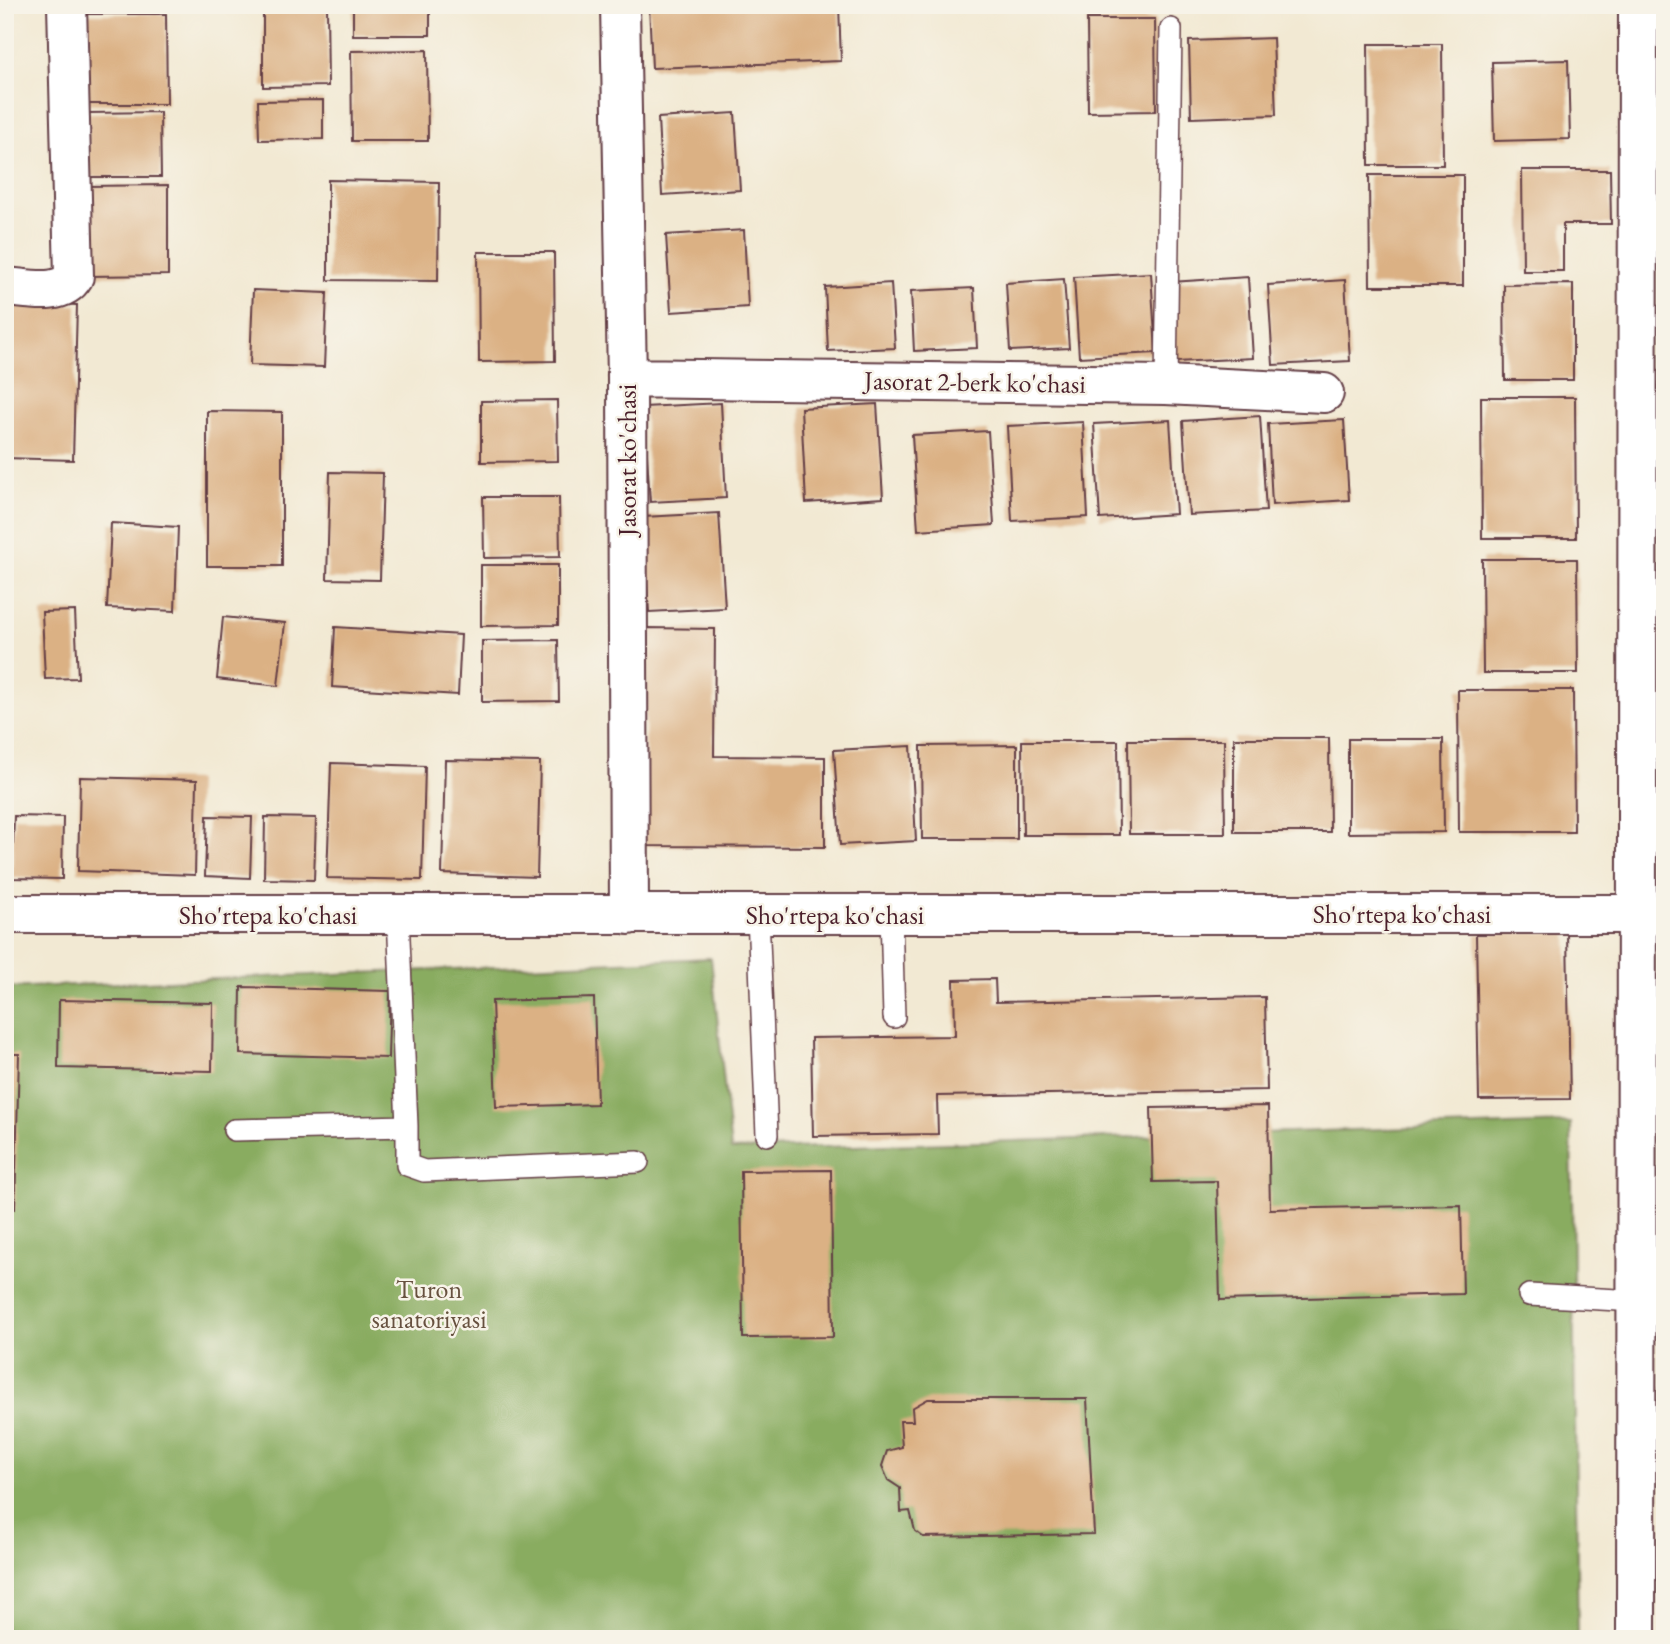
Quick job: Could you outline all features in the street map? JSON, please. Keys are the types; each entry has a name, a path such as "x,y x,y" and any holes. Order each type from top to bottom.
{"street":[{"path":"5,287 57,289 69,285 74,276 67,5"},
{"name":"Jasorat ko'chasi","path":"620,5 627,378 629,915"},
{"path":"1636,1639 1651,1557 1636,1301 1650,914 1638,5"},
{"name":"Jasorat 2-berk ko'chasi","path":"627,378 1166,385 1324,393"},
{"name":"Sho'rtepa ko'chasi","path":"5,914 1650,914"}],"lane":[{"path":"1166,385 1171,29"},
{"path":"398,915 407,1165 424,1171 638,1162"},
{"path":"758,915 767,1135"},
{"path":"891,915 894,1017"},
{"path":"234,1130 407,1126"},
{"path":"1529,1295 1636,1301"}],"green space":[{"name":"Turon sanatoriyasi","path":"711,958 731,1150 1571,1123 1578,1639 5,1639 5,988"}],"building":[{"path":"327,5 328,86 263,87 263,6"},
{"path":"353,5 430,5 430,35 353,35"},
{"path":"649,5 839,5 841,61 652,68"},
{"path":"85,14 166,14 167,104 86,104"},
{"path":"1087,19 1155,19 1156,111 1088,112"},
{"path":"1273,38 1276,115 1191,118 1189,41"},
{"path":"1368,44 1442,44 1443,165 1369,165"},
{"path":"427,50 428,141 352,141 351,51"},
{"path":"1568,60 1570,139 1494,141 1492,62"},
{"path":"323,100 323,139 259,140 258,101"},
{"path":"160,112 161,177 89,177 88,113"},
{"path":"735,113 740,190 662,195 658,118"},
{"path":"1522,170 1610,170 1611,224 1563,224 1563,271 1523,271"},
{"path":"1369,175 1463,175 1463,286 1370,286"},
{"path":"328,180 439,182 438,281 328,280"},
{"path":"168,185 168,275 87,276 87,186"},
{"path":"744,230 748,307 671,312 666,235"},
{"path":"478,252 554,252 555,361 479,362"},
{"path":"1151,273 1156,353 1079,357 1074,277"},
{"path":"1248,277 1253,358 1176,362 1171,282"},
{"path":"1064,279 1069,348 1010,351 1006,283"},
{"path":"1345,280 1350,361 1273,365 1268,285"},
{"path":"891,283 895,348 828,351 825,287"},
{"path":"1573,284 1573,380 1505,380 1504,285"},
{"path":"974,288 977,348 914,351 911,291"},
{"path":"253,290 327,293 324,367 250,365"},
{"path":"5,302 77,305 73,460 5,458"},
{"path":"1481,397 1575,397 1576,538 1482,538"},
{"path":"557,400 558,461 481,462 481,401"},
{"path":"721,403 726,498 650,502 644,407"},
{"path":"877,404 883,498 806,503 801,408"},
{"path":"207,411 282,412 282,566 207,566"},
{"path":"1260,416 1266,511 1189,515 1183,421"},
{"path":"1170,420 1176,514 1100,519 1094,424"},
{"path":"1344,420 1349,500 1272,505 1268,424"},
{"path":"1083,422 1088,517 1012,521 1007,426"},
{"path":"988,431 994,525 918,530 912,435"},
{"path":"330,472 383,473 380,580 327,579"},
{"path":"483,497 559,497 560,557 484,558"},
{"path":"719,513 725,608 649,612 643,517"},
{"path":"5,522 12,522 11,572 5,572"},
{"path":"111,523 178,527 175,611 107,608"},
{"path":"1482,559 1577,559 1578,673 1483,673"},
{"path":"481,565 558,565 558,625 481,626"},
{"path":"75,611 78,678 45,679 42,612"},
{"path":"223,617 285,623 278,686 217,679"},
{"path":"335,627 461,635 458,695 332,687"},
{"path":"646,628 715,629 714,756 825,757 825,847 645,846"},
{"path":"558,640 559,701 482,702 482,641"},
{"path":"1458,690 1573,690 1574,832 1459,832"},
{"path":"1234,738 1329,738 1330,832 1234,832"},
{"path":"1348,739 1443,739 1444,832 1348,833"},
{"path":"1128,740 1224,740 1225,834 1129,834"},
{"path":"1022,741 1118,741 1119,835 1023,835"},
{"path":"1017,745 1017,839 922,839 921,746"},
{"path":"911,746 916,841 840,845 834,750"},
{"path":"445,760 540,762 537,877 442,874"},
{"path":"331,763 425,766 422,880 327,878"},
{"path":"80,777 197,780 195,875 78,871"},
{"path":"14,816 63,817 62,879 12,878"},
{"path":"207,816 252,817 250,878 205,876"},
{"path":"265,817 316,818 314,880 264,879"},
{"path":"1567,932 1570,1099 1479,1100 1476,934"},
{"path":"995,979 996,1002 1265,997 1267,1090 937,1096 938,1134 813,1136 811,1038 955,1036 954,980"},
{"path":"241,987 390,991 388,1058 240,1054"},
{"path":"594,998 597,1104 496,1107 492,1001"},
{"path":"59,1000 213,1003 212,1071 58,1068"},
{"path":"5,1054 19,1054 15,1209 5,1209"},
{"path":"1268,1106 1270,1209 1461,1205 1463,1294 1220,1300 1217,1181 1153,1182 1151,1108"},
{"path":"831,1170 833,1337 743,1338 741,1171"},
{"path":"928,1399 1087,1399 1094,1534 923,1537 915,1531 910,1511 901,1512 900,1488 888,1480 882,1466 887,1451 902,1447 900,1421 913,1421 912,1408"}]}
